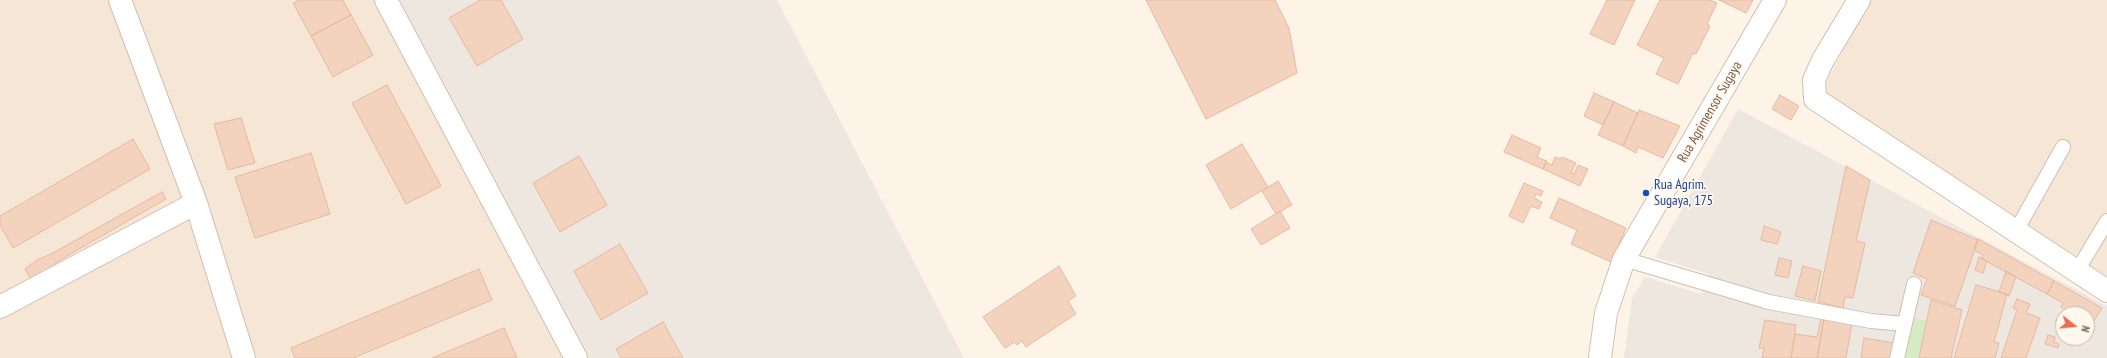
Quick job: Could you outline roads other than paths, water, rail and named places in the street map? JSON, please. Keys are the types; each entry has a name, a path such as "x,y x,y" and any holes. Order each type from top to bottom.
{"street":[{"path":"120,0 196,203 244,358"},
{"path":"386,0 576,358"},
{"name":"Rua Agrimensor Sugaya","path":"1600,358 1606,313 1624,259 1775,0"},
{"path":"1859,0 1823,60 1814,80 1815,99 2107,291"},
{"path":"0,307 196,203"}],"lane":[{"path":"2016,231 2063,147"},
{"path":"2077,271 2107,220"},
{"path":"1624,259 1769,302 1871,320 1905,324"},
{"path":"1898,358 1914,284"}],"place":[{"name":"Rua Agrim. Sugaya, 175","path":"1646,193"}]}
